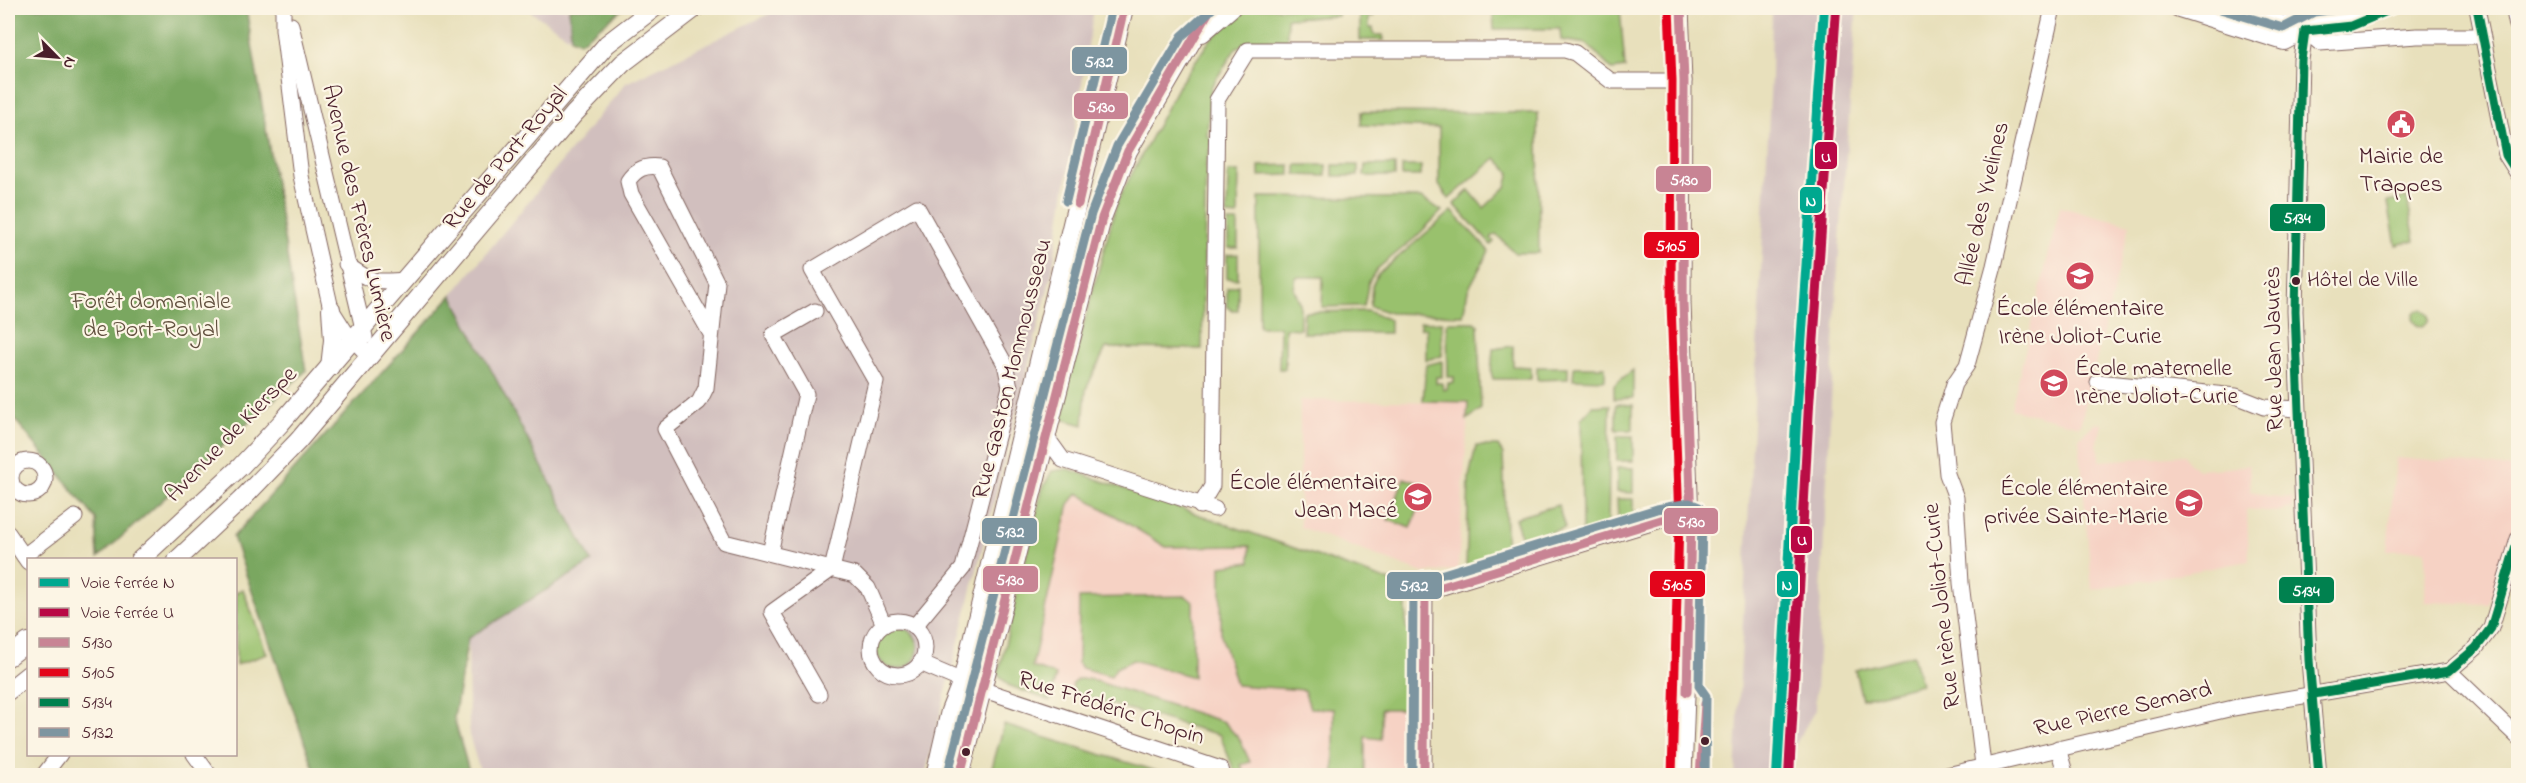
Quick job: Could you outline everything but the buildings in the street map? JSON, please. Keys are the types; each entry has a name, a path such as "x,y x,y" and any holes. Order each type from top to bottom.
{"main road":[{"name":"Rue de Port-Royal","path":"358,335 607,44 654,8"},
{"name":"Rue de Port-Royal","path":"370,357 574,114 623,63 695,8"},
{"name":"Rue Gaston Monmousseau","path":"935,776 950,711 962,681 1124,8"},
{"name":"Rue Gaston Monmousseau","path":"960,776 1036,470 1102,218 1128,151 1211,8"},
{"path":"1192,42 1231,8"},
{"path":"2179,8 2284,41 2318,23 2343,21 2381,8"},
{"path":"2211,8 2305,31 2323,32 2351,28 2394,8"},
{"path":"2515,8 2518,24"},
{"path":"330,367 333,340 331,309"},
{"name":"Avenue de Kierspe","path":"142,558 241,466 358,335"},
{"name":"Avenue de Kierspe","path":"179,558 243,499 298,441 370,357"},
{"path":"8,657 27,643"},
{"path":"8,691 27,676"}],"street":[{"name":"Avenue des Frères Lumière","path":"284,8 292,27 346,264 358,335"},
{"name":"Avenue des Frères Lumière","path":"284,8 283,29 301,176 331,309 358,335 370,357"},
{"path":"1681,8 1684,81 1683,303 1690,515 1690,616 1684,776"},
{"name":"Allée des Yvelines","path":"1946,407 1954,384 1966,365 1994,266 2053,8"},
{"path":"2293,8 2305,31 2320,43 2417,36 2482,36"},
{"path":"2317,8 2343,21"},
{"path":"2478,8 2506,155 2518,174"},
{"name":"Rue Jean Jaurès","path":"2305,31 2301,54 2295,272 2298,409 2309,660 2314,694 2319,776"},
{"path":"1045,435 1063,460 1207,508 1212,486 1217,100 1248,50 1565,50 1575,53 1611,81 1684,81"},
{"path":"711,334 631,194 628,181 634,173 647,166 659,167 717,283 706,388 699,402 665,429 724,542 855,575 868,588 884,625"},
{"path":"819,694 772,612 832,568 876,382 812,270 916,207 1005,364 1010,387 963,568 914,627"},
{"path":"346,264 368,279 379,283 405,280"},
{"path":"770,554 806,394 773,335 815,311"},
{"path":"2098,382 2236,396 2264,407 2298,409"},
{"name":"Rue Irène Joliot-Curie","path":"1946,407 1942,422 1947,474 1956,498 1961,583 1983,765"},
{"path":"1036,470 1063,460"},
{"path":"1424,776 1425,588 1442,587 1661,520 1690,515"},
{"path":"27,558 75,517"},
{"path":"8,533 26,559"},
{"path":"2518,539 2491,628 2476,648 2449,671 2518,737"},
{"path":"900,622 914,627 923,640 924,648 920,663 914,669 898,675 881,669 875,662 871,646 878,631 884,625 900,622"},
{"path":"920,663 981,689"},
{"name":"Rue Pierre Semard","path":"1943,776 2233,708 2449,671"},
{"name":"Rue Frédéric Chopin","path":"981,689 1221,769 1223,776"},
{"path":"2058,748 2066,776"},
{"path":"43,776 58,756"},
{"path":"195,756 210,776"},
{"path":"8,774 17,776"}],"shaded area":[{"path":"525,8 624,8 580,42"},
{"path":"781,8 1094,8 1052,272 925,775 481,775 469,735 468,637 592,561 452,295 626,83"},
{"path":"1772,8 1857,8 1838,267 1815,710 1795,745 1791,775 1735,775 1771,76"},
{"name":"École élémentaire Irène Joliot-Curie","path":"2060,207 2130,224 2080,426 2011,409"},
{"name":"École élémentaire Jean Macé","path":"1300,400 1469,402 1458,570 1423,573 1300,527"},
{"name":"École élémentaire privée Sainte-Marie","path":"2095,423 2102,424 2097,446 2100,461 2185,455 2189,464 2199,469 2211,468 2213,470 2249,465 2251,491 2268,496 2292,498 2293,508 2275,512 2247,509 2249,561 2092,590 2079,438"},
{"path":"2396,458 2518,468 2518,516 2489,604 2425,602 2426,550 2387,551"},
{"path":"1078,493 1250,546 1406,602 1406,628 1417,636 1416,775 1236,775 1220,735 1054,687 1056,675 1032,667 1069,504"}],"green space":[{"name":"Forêt domaniale de Port-Royal","path":"8,8 246,8 306,371 98,558 96,519 8,411"},
{"path":"569,8 624,8 580,42 571,38"},
{"path":"1247,8 1338,8 1338,16 1287,18 1287,40 1251,40 1236,48 1211,87 1207,136 1213,139 1206,163 1202,349 1106,348 1086,389 1083,425 1058,418 1117,202 1177,88 1210,40"},
{"path":"1360,8 1620,8 1625,68 1612,70 1587,44 1561,40 1560,29 1494,29 1493,12 1482,12 1482,9 1441,12 1441,9 1401,11 1400,9 1374,9 1373,17 1369,17 1369,28 1373,28 1374,35 1383,35 1384,40 1360,40"},
{"path":"1361,112 1538,113 1539,253 1515,253 1496,234 1491,238 1494,242 1491,245 1454,204 1469,190 1484,208 1506,187 1510,173 1496,158 1449,199 1439,185 1439,128 1361,125"},
{"path":"1290,165 1290,175 1259,176 1259,166"},
{"path":"1296,165 1326,165 1326,176 1296,175"},
{"path":"1333,165 1358,165 1358,176 1333,176"},
{"path":"1365,165 1395,165 1395,176 1364,176"},
{"path":"1402,166 1421,166 1420,176 1402,176"},
{"path":"1228,172 1239,172 1238,216 1227,215"},
{"path":"1259,197 1421,198 1442,211 1415,238 1377,269 1369,281 1364,306 1322,307 1323,277 1296,277 1294,289 1300,303 1300,329 1285,328 1285,369 1279,369 1280,327 1259,327"},
{"path":"2407,198 2415,240 2396,245 2388,202"},
{"path":"1452,211 1489,251 1468,290 1463,315 1390,313 1370,306 1372,286 1377,275"},
{"path":"1228,222 1238,222 1238,248 1228,248"},
{"path":"1238,254 1238,279 1227,278 1227,255"},
{"path":"1238,285 1238,310 1232,310 1227,307 1227,288"},
{"path":"452,295 592,562 468,638 454,718 470,775 316,775 233,537"},
{"path":"2421,310 2427,312 2429,318 2427,324 2421,326 2415,324 2413,318 2415,312"},
{"path":"1367,311 1390,320 1390,333 1303,333 1304,312"},
{"path":"1420,322 1442,322 1442,356 1426,360 1426,328 1420,328"},
{"path":"1447,322 1474,322 1478,325 1481,409 1467,420 1468,402 1423,401 1426,365 1442,361 1442,377 1436,377 1436,383 1442,383 1443,390 1447,389 1448,383 1454,383 1454,377 1448,377"},
{"path":"1513,346 1513,366 1531,367 1531,379 1493,379 1491,372 1493,349"},
{"path":"1537,367 1568,367 1568,379 1537,380"},
{"path":"1574,367 1605,367 1605,380 1573,379"},
{"path":"1633,370 1633,398 1614,399 1614,385"},
{"path":"1616,404 1633,405 1633,430 1616,430"},
{"path":"1610,405 1608,527 1582,534 1581,419 1593,406"},
{"path":"1617,436 1633,436 1633,461 1617,461"},
{"path":"1476,446 1498,446 1503,454 1507,556 1466,568 1469,477"},
{"path":"1617,468 1633,468 1633,493 1617,492"},
{"path":"1068,469 1406,587 1406,628 1417,636 1416,775 1404,775 1405,709 1381,709 1381,739 1365,737 1365,775 1334,775 1334,709 1310,708 1304,690 1236,685 1221,635 1221,566 1250,562 1250,546 1166,547 1078,493 1069,504 1032,667 1056,675 1050,701 1008,685 998,674 1042,490 1052,471"},
{"path":"1404,478 1427,486 1411,528 1388,520"},
{"path":"1617,499 1633,499 1633,512 1653,512 1622,522 1618,520"},
{"path":"1558,505 1565,528 1522,540 1515,518"},
{"path":"243,589 267,654 237,665 237,592"},
{"path":"1186,596 1193,602 1193,677 1133,660 1116,668 1111,676 1082,668 1078,663 1079,598"},
{"path":"897,627 912,633 918,648 912,663 897,669 882,663 876,648 882,633"},
{"path":"1913,655 1921,684 1862,699 1855,670"},
{"path":"1078,679 1089,679 1224,722 1240,740 1250,762 1241,765 1245,775 1236,775 1220,735 1075,694 1072,685"},
{"path":"1004,725 1159,772 1171,775 990,775"}],"rail line":[{"name":"N","path":"1777,776 1797,404 1824,8"},
{"name":"U","path":"1789,776 1809,405 1836,9"}],"transit line":[{"name":"5132","path":"1066,201 1112,8"},
{"name":"5130","path":"1078,204 1124,8"},
{"name":"5130","path":"960,776 1102,218 1128,151 1211,8"},
{"name":"5132","path":"948,773 1091,214 1117,146 1182,36 1213,8"},
{"name":"5105","path":"1669,8 1672,81 1671,303 1679,521 1672,776"},
{"name":"5130","path":"1681,8 1684,81 1683,303 1691,521 1687,692"},
{"name":"5132","path":"2217,8 2283,28 2314,12 2345,8"},
{"name":"5134","path":"2305,31 2351,26 2394,8"},
{"name":"5134","path":"2477,8 2506,155 2518,174"},
{"name":"5134","path":"2305,31 2301,60 2295,311 2309,660 2319,776"},
{"name":"5132","path":"1412,776 1413,588 1417,579 1423,576 1440,575 1657,509 1689,503 1699,507 1702,514 1699,686 1706,696 1705,776"},
{"name":"5130","path":"1424,776 1425,588 1442,587 1661,520 1690,515"},
{"name":"5134","path":"2314,694 2449,671 2476,648 2491,628 2518,539"},
{"name":"5130","path":"1700,776 1705,704"}],"place":[{"name":"Mairie de Trappes","path":"2401,124"},
{"name":"École élémentaire Irène Joliot-Curie","path":"2080,276"},
{"name":"Hôtel de Ville","path":"2296,281"},
{"name":"École maternelle Irène Joliot-Curie","path":"2054,383"},
{"name":"École élémentaire Jean Macé","path":"1418,497"},
{"name":"École élémentaire privée Sainte-Marie","path":"2189,503"}]}
